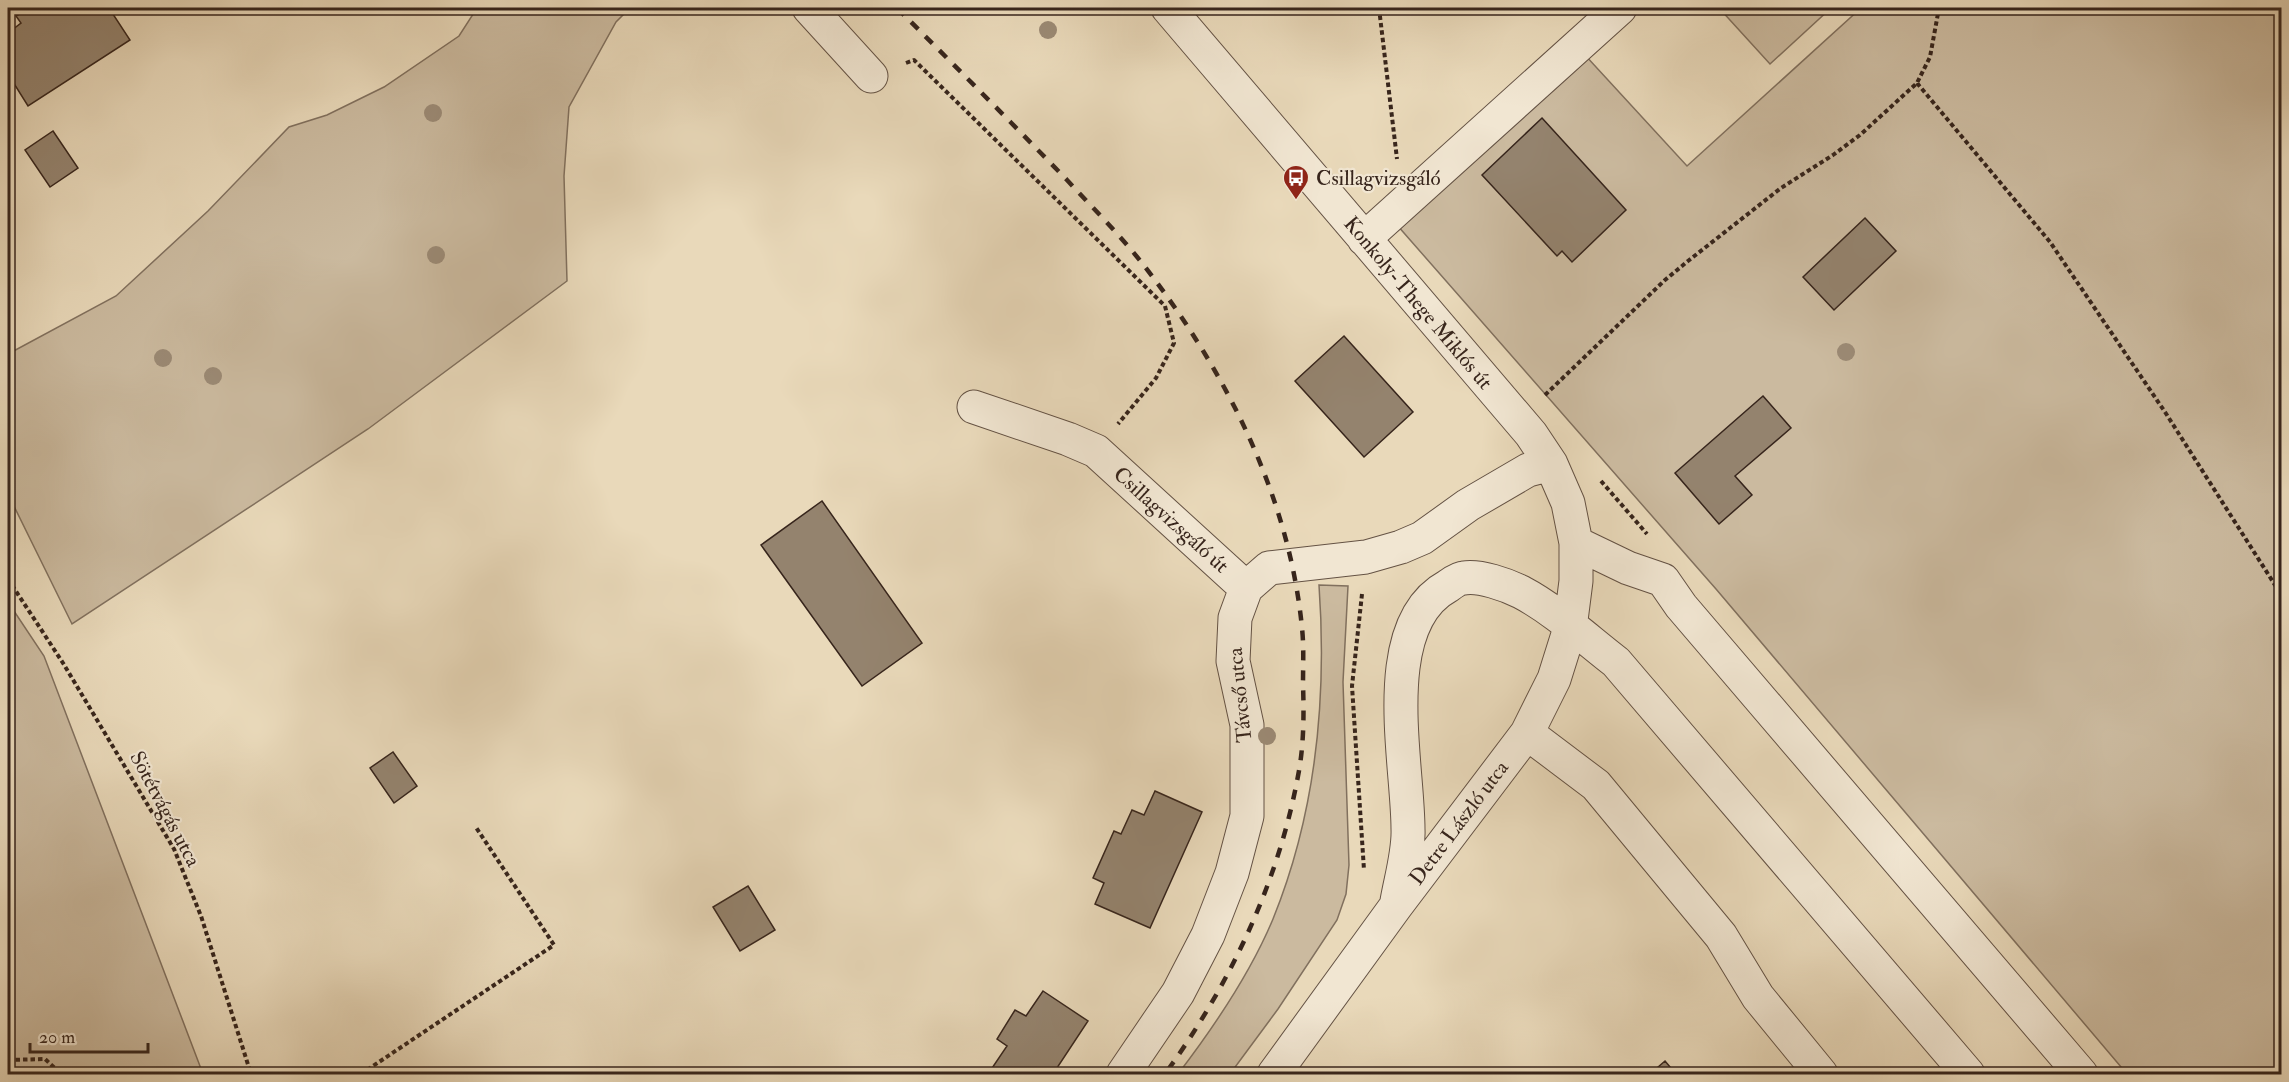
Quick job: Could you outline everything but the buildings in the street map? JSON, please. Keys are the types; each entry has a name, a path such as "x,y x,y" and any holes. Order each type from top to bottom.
{"street":[{"path":"808,8 871,76"},
{"name":"Konkoly-Thege Miklós út","path":"1168,8 1531,435 1551,464 1568,503 1576,543"},
{"path":"1364,239 1611,10"},
{"name":"Csillagvizsgáló út","path":"974,407 1096,451 1246,588"},
{"name":"Távcső utca","path":"1123,1074 1178,993 1208,935 1232,873 1247,816 1247,725 1233,661 1235,618 1246,588 1269,568 1366,557 1401,547 1422,538 1468,505 1528,470 1551,464"},
{"path":"1576,543 1663,580 1681,606 2081,1074"},
{"name":"Detre László utca","path":"1274,1074 1396,906 1527,734 1554,679 1570,628 1576,581 1576,543"},
{"path":"1396,906 1409,832 1400,709 1404,649 1418,617 1437,592 1463,578 1492,581 1519,591 1545,607 1616,662 1968,1074"},
{"path":"1527,734 1596,785 1721,936 1758,997 1821,1074"}],"path":[{"path":"1379,8 1402,205"},
{"path":"1542,399 1597,348 1645,298 1688,261 1781,188 1860,135 1917,83 1930,57 1939,8"},
{"path":"871,76 914,60 1165,306 1174,343 1156,378 1096,451"},
{"path":"1917,83 2050,242 2165,412 2282,596"},
{"path":"1364,879 1352,686 1366,557"},
{"name":"Sötétvágás utca","path":"8,579 63,663 174,849 201,916 251,1074"},
{"path":"360,1074 554,945 475,826"},
{"path":"8,1060 45,1059 61,1074"}],"shaded area":[{"path":"477,8 630,8 616,22 569,107 564,176 567,281 368,429 72,624 8,494 8,354 116,296 208,211 289,127 327,115 384,87 459,36"},
{"path":"1719,8 1831,8 1770,64"},
{"path":"1861,8 2281,8 2281,1074 2127,1074 1716,589 1397,225 1585,55 1687,166"},
{"path":"1319,585 1348,586 1343,682 1349,865 1346,894 1337,920 1278,1009 1230,1074 1178,1074 1218,1019 1254,960 1288,879 1309,797 1315,755 1321,670"},
{"path":"8,602 44,656 203,1074 8,1074"}],"railway":[{"path":"897,8 1067,180 1142,263 1172,303 1200,345 1248,435 1283,529 1295,578 1303,635 1303,730 1298,776 1278,856 1248,933 1210,1005 1165,1074"}],"place":[{"name":"Csillagvizsgáló","path":"1296,201"}]}
